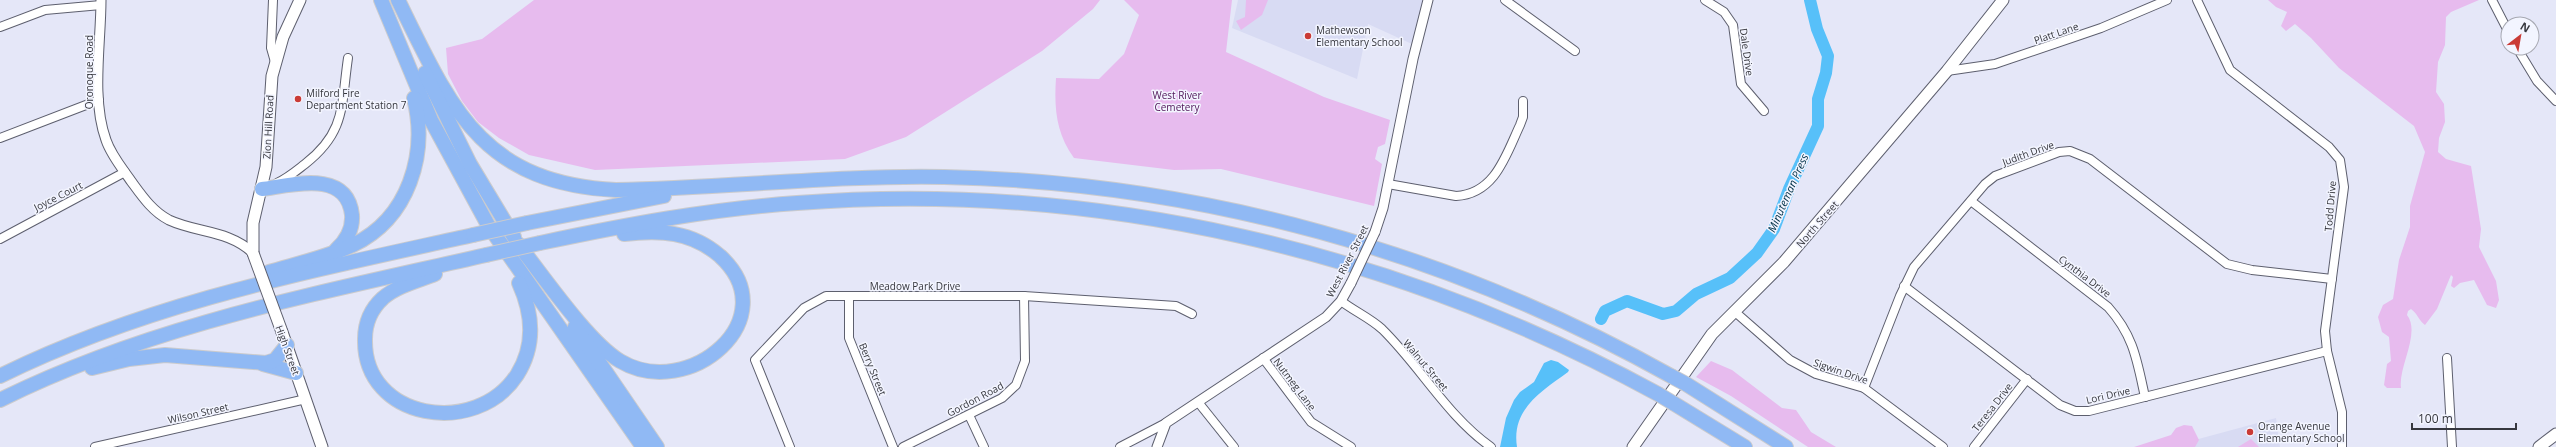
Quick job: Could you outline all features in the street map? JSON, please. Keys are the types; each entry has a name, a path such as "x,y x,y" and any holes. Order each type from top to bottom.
{"highway":[{"path":"0,376 99,332 172,307 235,283 354,244 379,227 397,206 413,175 418,151 419,126 413,92 381,0"},
{"path":"397,0 432,68 460,115 488,146 521,168 557,181 604,189 767,183 867,177 993,179 1118,191 1241,212 1362,244 1457,276 1566,322 1686,384 1786,447"},
{"path":"397,0 415,51 447,119 482,186 517,242 657,447"},
{"path":"400,51 442,142 499,243 524,293 531,318 528,349 519,371 502,392 485,404 469,410 435,413 402,402 381,385 369,363 365,334 368,321 374,309 383,298 403,286 486,255"},
{"path":"262,189 315,182 328,184 338,190 350,205 352,224 348,236 334,251"},
{"path":"172,307 246,286 527,223 642,199 767,183"},
{"path":"0,400 24,388 119,349 197,323 540,243 689,215 823,201 976,200 1110,213 1180,223 1256,239 1398,279 1534,332 1658,394 1745,447"},
{"path":"517,242 596,340 612,356 635,368 668,373 691,367 719,350 737,326 743,302 741,287 735,274 714,252 688,237 673,232 648,231 540,243"},
{"path":"499,243 643,447"},
{"path":"259,363 276,360 287,345"},
{"path":"24,388 107,364 141,357 179,355 259,363 296,373"}],"main road":[{"path":"275,62 288,23 300,0"},
{"name":"North Street","path":"1632,447 1712,334 1784,262 1947,71 2003,0"},
{"name":"Zion Hill Road","path":"253,253 252,227 262,189 266,161 270,88 275,62"},
{"name":"High Street","path":"253,253 287,345 322,447"},
{"path":"2547,443 2556,434"}],"street":[{"name":"Zion Hill Road","path":"273,0 271,48 275,62"},
{"name":"West River Street","path":"1166,423 1326,317 1341,301 1381,216 1413,59 1428,0"},
{"path":"1505,0 1575,51"},
{"name":"Dale Drive","path":"1706,0 1724,12 1733,25 1741,84 1764,111"},
{"name":"Platt Lane","path":"1947,71 1995,64 2101,28 2167,0"},
{"name":"Todd Drive","path":"2197,0 2230,70 2329,147 2337,156 2344,188 2325,331 2327,351 2341,406 2342,447"},
{"path":"2492,0 2501,16"},
{"path":"0,27 45,10 101,3"},
{"name":"Oronoque Road","path":"101,3 99,100 100,120 106,141 146,202 160,214 176,222 232,238 253,253"},
{"path":"2522,56 2537,81 2556,101"},
{"path":"262,189 291,175 321,151 332,138 340,114 348,58"},
{"path":"0,138 99,100"},
{"path":"1388,184 1456,196 1465,196 1480,190 1494,177 1517,132 1523,117 1523,101"},
{"name":"Judith Drive","path":"1864,388 1904,286 1919,259 1985,184 1995,176 2052,154 2070,151 2090,159 2228,264 2252,270 2332,279"},
{"name":"Joyce Court","path":"0,239 125,172"},
{"name":"Cynthia Drive","path":"1971,201 2108,307 2122,323 2134,348 2145,397"},
{"name":"Lori Drive","path":"1904,286 2060,405 2075,411 2089,410 2145,397 2327,351"},
{"name":"Meadow Park Drive","path":"790,447 755,360 814,300 826,296 1024,296 1176,306 1192,314"},
{"name":"Berry Street","path":"849,296 849,338 894,447"},
{"name":"Gordon Road","path":"903,447 969,415 1002,398 1012,391 1020,379 1025,362 1024,296"},
{"name":"Walnut Street","path":"1341,301 1380,328 1453,412 1470,430 1491,447"},
{"name":"Sigwin Drive","path":"1734,311 1778,351 1803,368 1864,388 1943,447"},
{"name":"Nutmeg Lane","path":"1263,358 1311,422 1351,447"},
{"path":"2447,358 2452,447"},
{"name":"Teresa Drive","path":"1974,447 2027,379"},
{"name":"Wilson Street","path":"96,447 306,399"},
{"path":"1198,402 1234,447"},
{"path":"969,415 984,447"},
{"path":"1120,447 1166,423"},
{"path":"1157,447 1166,423"}],"shaded area":[{"name":"Mathewson Elementary School","path":"1238,0 1424,0 1412,44 1368,24 1357,79 1232,28"},
{"name":"Orange Avenue Elementary School","path":"2276,418 2280,447 2169,447"}],"green space":[{"path":"534,0 1100,0 1093,9 1042,51 906,137 845,159 595,170 529,155 499,138 478,122 462,101 448,74 446,48 482,39"},
{"name":"West River Cemetery","path":"1124,0 1232,0 1226,52 1324,97 1390,120 1385,144 1378,147 1375,159 1382,164 1374,206 1221,169 1174,170 1074,158 1063,139 1060,130 1055,100 1056,78 1099,79 1124,54 1139,15"},
{"path":"1246,0 1268,0 1262,15 1241,30 1236,21 1245,17"},
{"path":"2268,0 2479,0 2451,12 2446,17 2445,45 2438,62 2436,92 2444,104 2445,122 2439,138 2438,152 2446,159 2471,166 2481,229 2479,247 2496,281 2499,300 2496,308 2487,305 2474,280 2460,283 2454,288 2451,286 2453,277 2451,275 2437,309 2425,325 2411,309 2408,311 2407,315 2411,322 2412,331 2401,380 2401,388 2387,388 2384,385 2387,364 2391,361 2389,337 2382,332 2378,317 2383,305 2393,299 2399,260 2410,227 2410,206 2425,152 2414,126 2339,68 2311,38 2295,24 2286,31 2281,26 2287,12 2276,7"},
{"path":"1711,361 1732,370 1782,408 1796,410 1811,432 1836,447 1808,447 1731,396 1696,377"},
{"path":"2184,425 2192,426 2199,440 2195,447 2134,447 2171,435 2176,428"},
{"path":"2251,439 2259,447 2238,447"}],"water":[{"path":"1551,360 1558,362 1569,370 1568,372 1548,386 1530,402 1519,422 1516,434 1517,447 1500,447 1506,418 1514,400 1520,392 1534,382 1544,363"}],"waterway":[{"name":"Minuteman Press","path":"1601,319 1605,311 1627,301 1663,314 1676,311 1696,294 1730,278 1757,253 1774,229 1789,189 1818,126 1818,99 1826,73 1828,56 1817,29 1810,0"}],"place":[{"name":"Mathewson Elementary School","path":"1308,36"},
{"name":"Milford Fire Department Station 7","path":"298,99"},
{"name":"Orange Avenue Elementary School","path":"2250,432"}]}
